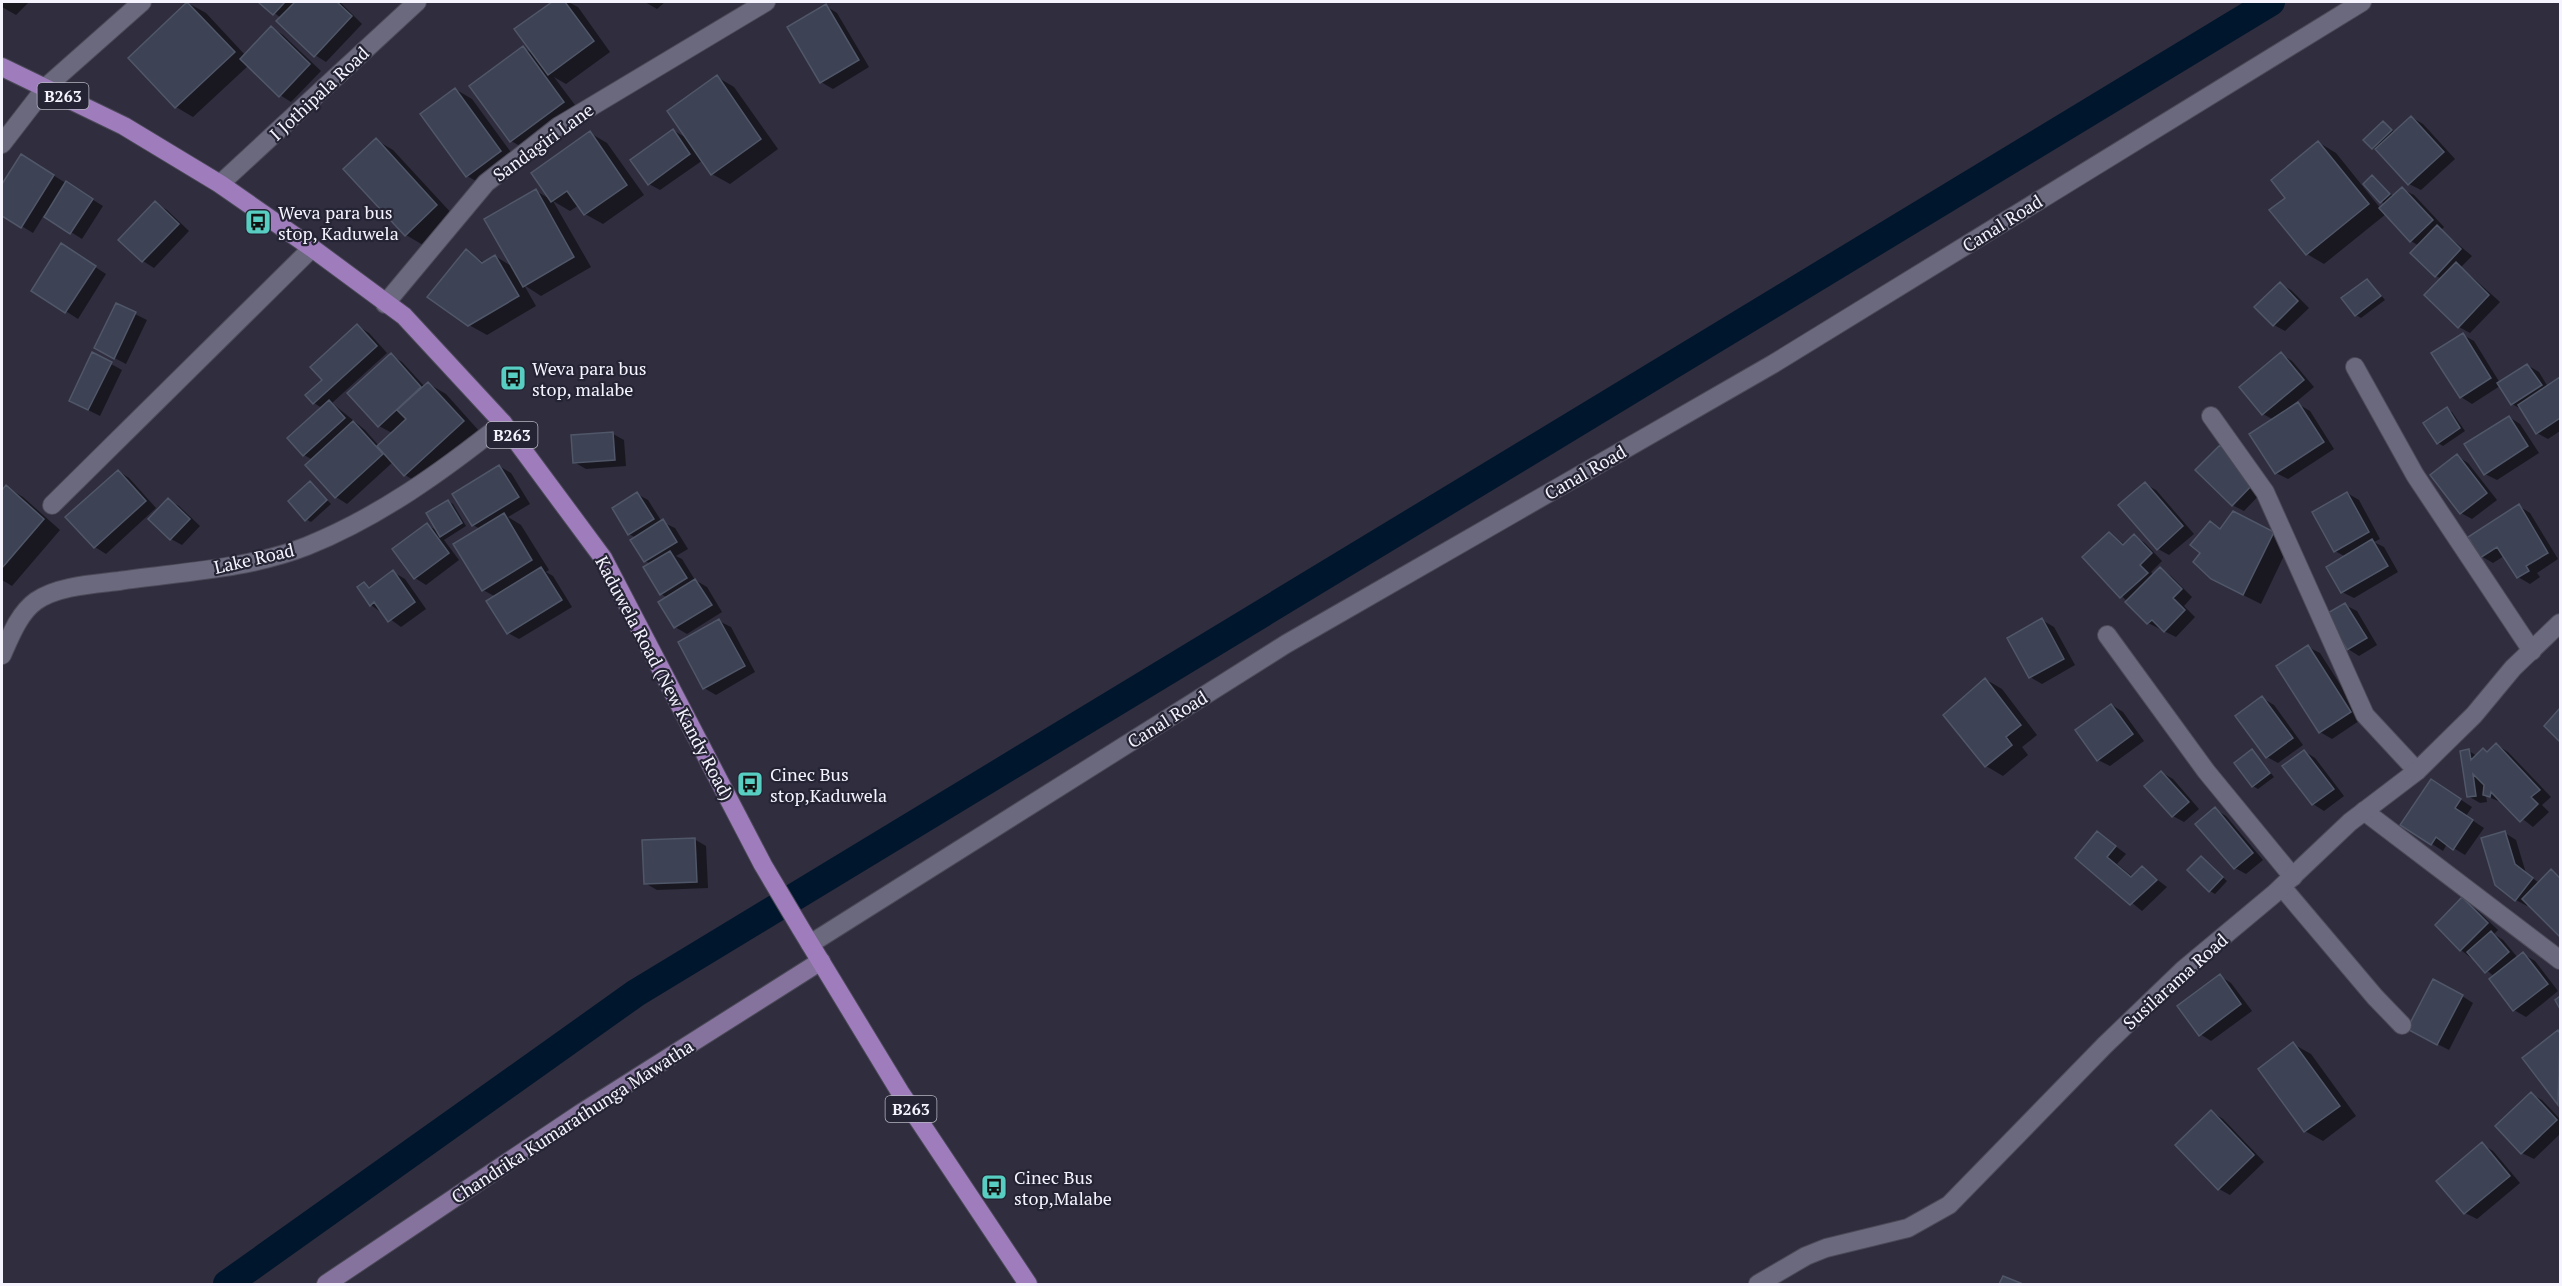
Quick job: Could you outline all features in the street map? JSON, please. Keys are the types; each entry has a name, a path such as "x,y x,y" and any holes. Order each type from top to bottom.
{"main road":[{"name":"Kaduwela Road (New Kandy Road)","path":"2,67 124,126 220,184 312,248 404,316 503,423 603,558 763,865 805,937 900,1092 1028,1284"},
{"name":"Chandrika Kumarathunga Mawatha","path":"326,1284 581,1113 821,961"}],"street":[{"path":"2,144 46,87 142,2"},
{"name":"I Jothipala Road","path":"220,184 417,2"},
{"name":"Sandagiri Lane","path":"385,304 486,183 558,126 766,2"},
{"name":"Canal Road","path":"805,937 1286,644 1773,364 2362,2"},
{"path":"52,505 312,248"},
{"path":"2355,368 2415,475 2532,651"},
{"path":"2211,416 2265,492 2365,715 2417,771"},
{"name":"Lake Road","path":"2,655 20,619 36,601 89,585 204,570 270,557 306,546 360,521 438,475 503,423"},
{"name":"Susilarama Road","path":"1758,1284 1806,1256 1826,1248 1908,1228 1949,1204 2168,985 2288,882 2364,811 2417,771 2560,623"},
{"path":"2107,635 2374,998 2402,1025"},
{"path":"2364,811 2560,960"}],"building":[{"path":"187,2 235,52 175,108 128,58"},
{"path":"258,2 285,2 273,15"},
{"path":"295,2 337,2 352,16 314,57 276,21"},
{"path":"552,2 565,2 594,41 548,75 514,29"},
{"path":"826,4 859,60 820,83 787,27"},
{"path":"271,26 310,64 279,97 240,59"},
{"path":"523,46 564,102 510,142 469,86"},
{"path":"717,75 761,139 711,175 667,111"},
{"path":"455,88 501,151 466,177 420,114"},
{"path":"2411,116 2444,152 2408,185 2375,149"},
{"path":"2383,121 2392,130 2372,149 2363,140"},
{"path":"673,129 690,154 648,185 630,160"},
{"path":"590,131 627,185 584,215 567,191 551,202 531,173"},
{"path":"376,138 437,205 405,236 343,169"},
{"path":"2318,141 2369,204 2306,255 2269,210 2285,198 2271,180"},
{"path":"21,154 54,175 21,228 2,216 2,184"},
{"path":"2372,175 2390,194 2380,203 2363,184"},
{"path":"66,181 93,199 70,234 44,217"},
{"path":"2402,187 2433,220 2410,242 2379,208"},
{"path":"536,189 574,257 523,287 484,219"},
{"path":"155,201 179,224 142,262 118,240"},
{"path":"2437,225 2461,249 2435,277 2410,253"},
{"path":"61,243 96,266 65,313 31,291"},
{"path":"466,249 482,263 495,255 519,296 468,326 427,297"},
{"path":"2456,262 2489,295 2458,328 2424,295"},
{"path":"2367,279 2381,296 2355,316 2341,298"},
{"path":"2280,282 2298,301 2273,326 2254,307"},
{"path":"116,303 136,312 114,359 94,348"},
{"path":"357,324 377,346 313,404 305,395 322,380 310,367"},
{"path":"2463,333 2491,378 2460,398 2431,353"},
{"path":"92,352 112,362 88,410 69,401"},
{"path":"2281,352 2304,380 2262,415 2239,387"},
{"path":"391,353 421,387 378,427 347,393"},
{"path":"2527,364 2542,385 2511,405 2497,383"},
{"path":"2560,377 2560,418 2536,434 2518,405"},
{"path":"428,382 464,421 404,476 377,446 406,419 397,410"},
{"path":"329,400 345,418 303,456 287,438"},
{"path":"2298,402 2324,442 2275,474 2249,434"},
{"path":"2447,407 2460,428 2437,444 2423,423"},
{"path":"2509,416 2528,446 2484,475 2464,444"},
{"path":"353,421 383,454 335,498 305,465"},
{"path":"613,432 615,460 573,463 571,435"},
{"path":"2220,445 2256,481 2232,506 2195,470"},
{"path":"2457,454 2487,493 2460,514 2430,475"},
{"path":"499,465 519,497 472,526 452,494"},
{"path":"118,470 146,501 94,548 65,517"},
{"path":"310,481 327,500 305,521 288,501"},
{"path":"2145,482 2183,526 2157,550 2118,505"},
{"path":"6,485 44,519 2,568 2,490"},
{"path":"637,492 654,519 628,535 612,508"},
{"path":"2347,492 2369,532 2334,552 2312,512"},
{"path":"168,498 190,519 170,540 148,519"},
{"path":"448,500 462,523 440,537 426,513"},
{"path":"2519,504 2548,553 2526,566 2529,571 2517,578 2497,547 2480,558 2468,537"},
{"path":"2233,511 2274,532 2243,595 2211,579 2193,562 2200,553 2190,545 2210,521 2220,529"},
{"path":"504,513 532,560 482,591 453,544"},
{"path":"663,519 677,542 644,562 630,540"},
{"path":"427,523 449,553 414,579 392,549"},
{"path":"2109,532 2123,545 2134,534 2152,553 2140,565 2148,573 2120,598 2082,557"},
{"path":"2372,539 2388,566 2341,593 2326,567"},
{"path":"670,551 687,578 660,595 643,567"},
{"path":"541,567 562,600 507,634 486,601"},
{"path":"2160,567 2182,589 2173,598 2185,610 2164,632 2152,620 2147,624 2125,602"},
{"path":"393,570 415,602 388,622 374,602 370,606 357,587 364,582 369,588"},
{"path":"695,579 712,605 674,628 658,602"},
{"path":"2345,603 2367,638 2347,650 2326,614"},
{"path":"2042,618 2064,659 2029,678 2007,638"},
{"path":"719,619 745,666 703,689 678,642"},
{"path":"2308,645 2351,712 2319,733 2276,666"},
{"path":"1985,678 2021,725 2006,737 2012,745 1985,767 1943,715"},
{"path":"2262,696 2293,738 2266,758 2235,716"},
{"path":"2111,704 2133,734 2097,761 2075,730"},
{"path":"2560,708 2560,742 2544,726"},
{"path":"2496,743 2540,790 2531,797 2538,804 2520,822 2491,792 2490,797 2483,795 2484,785 2473,774 2476,796 2467,797 2460,751 2469,749 2471,760 2483,748 2487,752"},
{"path":"2252,749 2270,773 2252,787 2234,763"},
{"path":"2304,750 2334,789 2312,805 2282,766"},
{"path":"2161,771 2189,802 2172,817 2144,786"},
{"path":"2431,779 2461,799 2455,808 2473,820 2453,850 2436,837 2431,845 2400,825"},
{"path":"2215,807 2253,853 2234,869 2195,824"},
{"path":"2097,831 2116,846 2107,857 2131,877 2142,866 2157,880 2130,905 2075,858"},
{"path":"2505,831 2515,864 2533,878 2515,901 2495,885 2481,838"},
{"path":"695,838 697,882 644,884 642,840"},
{"path":"2201,856 2223,877 2209,892 2187,870"},
{"path":"2551,869 2560,878 2560,937 2522,899"},
{"path":"2462,897 2488,923 2460,951 2435,925"},
{"path":"2491,931 2509,952 2485,973 2467,952"},
{"path":"2523,952 2548,984 2513,1011 2489,979"},
{"path":"2220,974 2241,1004 2199,1036 2177,1006"},
{"path":"2433,979 2463,995 2437,1045 2407,1029"},
{"path":"2560,996 2560,1009 2555,1000"},
{"path":"2558,1030 2560,1034 2558,1105 2522,1058"},
{"path":"2293,1042 2340,1106 2304,1132 2258,1069"},
{"path":"2531,1092 2557,1120 2521,1154 2495,1126"},
{"path":"2211,1110 2254,1155 2218,1190 2175,1145"},
{"path":"2482,1142 2510,1176 2464,1214 2436,1181"},
{"path":"2003,1276 2023,1284 1999,1284"}],"waterway":[{"path":"227,1284 636,993 2271,2"}],"place":[{"name":"Weva para bus stop, Kaduwela","path":"258,222"},
{"name":"Weva para bus stop, malabe","path":"513,378"},
{"name":"Cinec Bus stop,Kaduwela","path":"750,784"},
{"name":"Cinec Bus stop,Malabe","path":"994,1187"}]}
